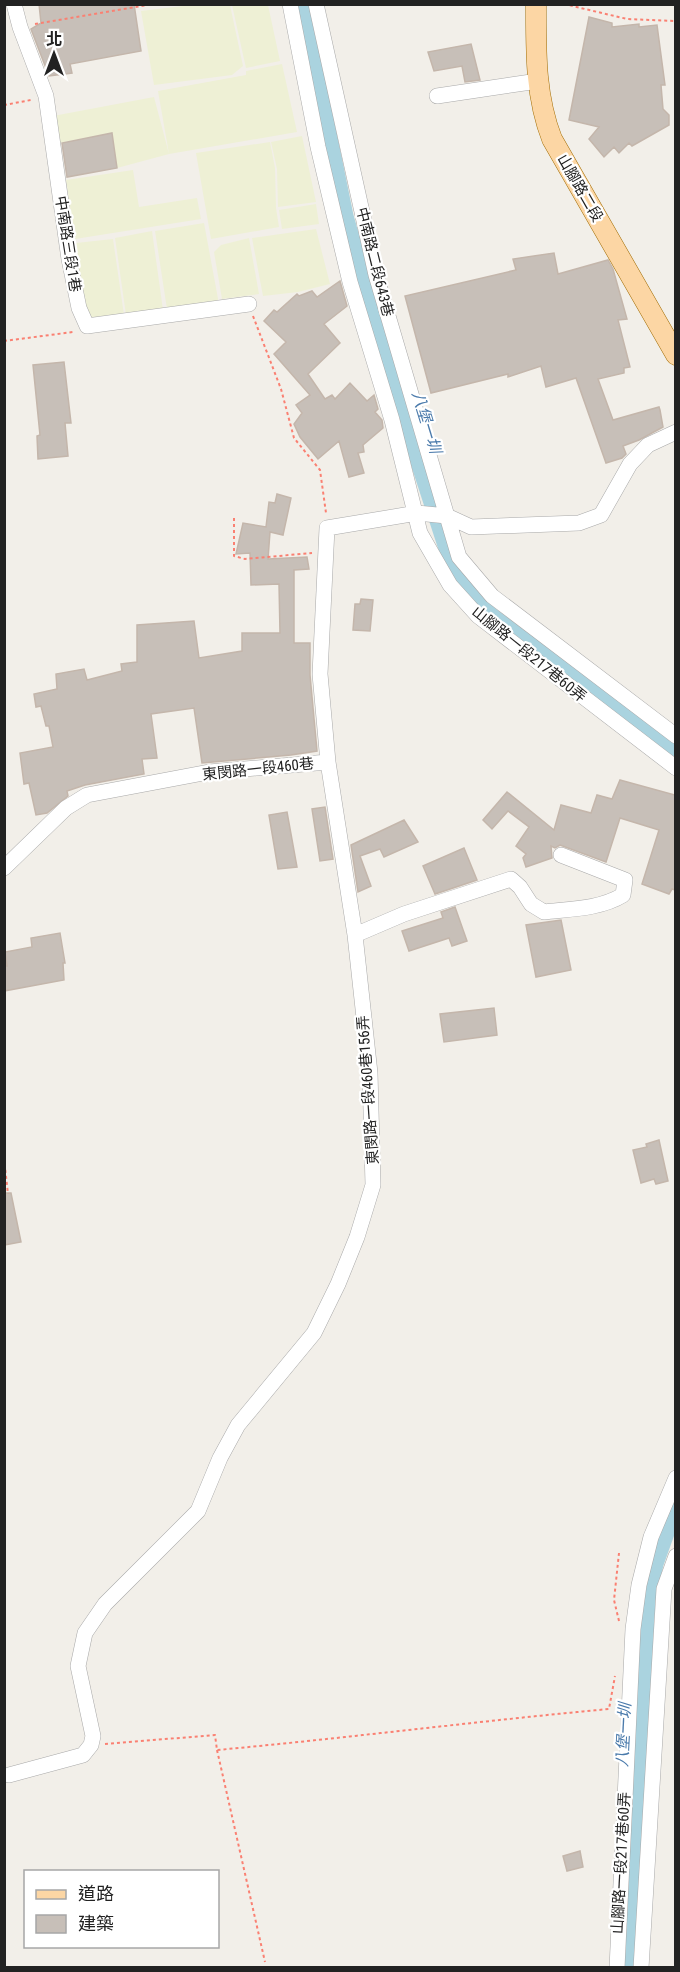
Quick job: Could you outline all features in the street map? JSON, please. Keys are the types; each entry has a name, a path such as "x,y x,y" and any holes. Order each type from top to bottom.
{"main road":[{"name":"山腳路二段","path":"536,4 538,81 545,121 552,140 675,355"}],"street":[{"name":"中南路三段1巷","path":"14,4 20,27 46,96 69,258 79,308 87,326"},
{"name":"山腳路一段217巷60弄","path":"290,4 318,147 350,282 392,420 395,440 417,513 420,533 450,585 478,616 675,768"},
{"name":"中南路二段643巷","path":"316,4 376,275 459,557 492,596 675,736"},
{"path":"437,96 538,81"},
{"path":"87,326 249,304"},
{"path":"327,528 417,513 447,516 471,527 579,523 601,515 630,464 648,445 675,432"},
{"name":"東閔路一段460巷","path":"4,868 66,808 87,795 209,772 328,762 320,674 327,528"},
{"name":"東閔路一段460巷156弄","path":"91,1745 93,1736 78,1666 85,1633 105,1604 198,1511 220,1458 238,1425 314,1333 338,1284 357,1237 373,1185 370,1073 354,935 328,762"},
{"path":"354,935 404,914 511,879 520,886 531,903 544,912 599,905 623,895 625,880 561,855"},
{"name":"山腳路一段217巷60弄","path":"616,1968 633,1629 639,1585 651,1537 675,1478"},
{"path":"641,1968 664,1589 675,1556"},
{"path":"9,1775 83,1755 91,1745"},
{"path":"622,1843 648,1845"}],"path":[{"path":"20,27 153,4"},
{"path":"564,4 627,20 675,21"},
{"path":"4,105 46,96"},
{"path":"249,304 281,389 294,438 320,470 327,528"},
{"path":"4,341 76,331 87,326"},
{"path":"234,518 234,556 245,559 327,552"},
{"path":"4,1158 8,1194"},
{"path":"620,1553 614,1600 621,1626"},
{"path":"217,1750 609,1709 616,1669"},
{"path":"91,1745 215,1736 265,1962"}],"green space":[{"path":"191,5 230,5 243,66 232,75 154,85 141,11"},
{"path":"232,5 268,5 280,61 246,68"},
{"path":"282,64 297,132 169,154 158,91 246,75 246,71"},
{"path":"154,97 169,154 117,168 112,133 59,143 53,116"},
{"path":"302,136 316,202 278,207 277,169 271,142"},
{"path":"270,142 275,168 279,227 211,239 196,153"},
{"path":"133,170 139,207 197,198 201,219 75,239 66,180"},
{"path":"316,204 319,224 282,229 279,210"},
{"path":"204,223 219,304 167,309 155,231"},
{"path":"316,229 330,284 298,292 263,296 252,238"},
{"path":"152,231 163,310 126,315 115,238"},
{"path":"249,238 259,294 222,299 214,252 221,245"},
{"path":"113,239 124,315 92,319 82,301 71,252 75,249 76,243"}],"building":[{"path":"39,4 134,4 141,51 70,64 72,73 49,76 31,29 41,23"},
{"path":"589,17 612,23 612,27 657,25 665,85 661,85 663,109 669,115 669,125 632,146 629,143 619,153 614,147 604,157 589,139 599,127 569,120"},
{"path":"471,44 480,80 465,82 462,66 434,71 428,52"},
{"path":"112,133 117,168 67,177 62,143"},
{"path":"554,253 558,274 608,260 613,269 627,319 618,320 630,367 624,368 624,373 598,379 613,420 659,407 660,410 663,427 623,446 626,454 622,458 606,463 576,378 546,387 541,366 508,377 508,374 431,393 405,296 516,270 513,259"},
{"path":"340,281 347,306 324,324 340,343 308,374 325,399 332,395 335,399 350,383 367,401 374,395 378,409 375,412 382,420 383,428 363,445 364,452 358,453 364,473 349,477 339,441 318,459 300,437 294,424 302,413 296,405 310,395 274,354 286,342 264,321 274,310 277,312 297,294 299,296 312,291 317,297"},
{"path":"64,362 71,423 65,423 68,456 38,459 37,436 40,435 33,365"},
{"path":"277,494 291,498 283,535 270,532 268,559 307,557 309,569 294,570 294,643 310,643 310,675 317,751 202,763 194,708 151,714 157,758 142,759 144,774 85,785 67,791 68,796 47,813 36,815 29,783 24,784 20,753 53,747 49,726 46,726 41,706 36,707 34,694 57,689 56,674 84,669 87,680 122,671 121,664 137,662 137,625 194,621 199,658 242,651 242,633 280,633 279,584 251,585 250,553 236,554 243,523 266,527 269,502 275,503"},
{"path":"361,599 373,600 370,631 353,630 355,604 360,604"},
{"path":"620,780 675,795 675,890 672,889 669,894 642,884 659,830 620,818 606,862 560,845 555,848 551,846 552,858 526,867 523,858 526,854 516,846 529,827 508,811 492,829 483,820 507,792 554,830 561,805 591,813 597,795 612,799"},
{"path":"325,807 333,859 320,861 312,809"},
{"path":"287,812 297,867 278,869 269,815"},
{"path":"404,820 418,842 384,857 380,849 360,856 371,886 358,892 351,845"},
{"path":"464,848 477,880 435,894 423,866"},
{"path":"455,907 467,941 452,946 449,938 409,951 402,931 443,918 441,912"},
{"path":"561,920 571,970 536,977 526,925"},
{"path":"60,933 65,963 63,963 64,980 4,991 4,966 7,966 5,952 32,947 31,938"},
{"path":"494,1008 497,1035 444,1042 440,1014"},
{"path":"659,1140 668,1181 656,1184 654,1179 641,1183 633,1150 647,1147 646,1144"},
{"path":"4,1193 11,1193 21,1242 4,1245"},
{"path":"580,1851 583,1867 567,1871 563,1856"}],"waterway":[{"name":"八堡一圳","path":"303,4 346,216 409,435 450,561 489,613 676,751"},
{"name":"八堡一圳","path":"628,1968 633,1914 648,1600 656,1564 676,1508"}]}
